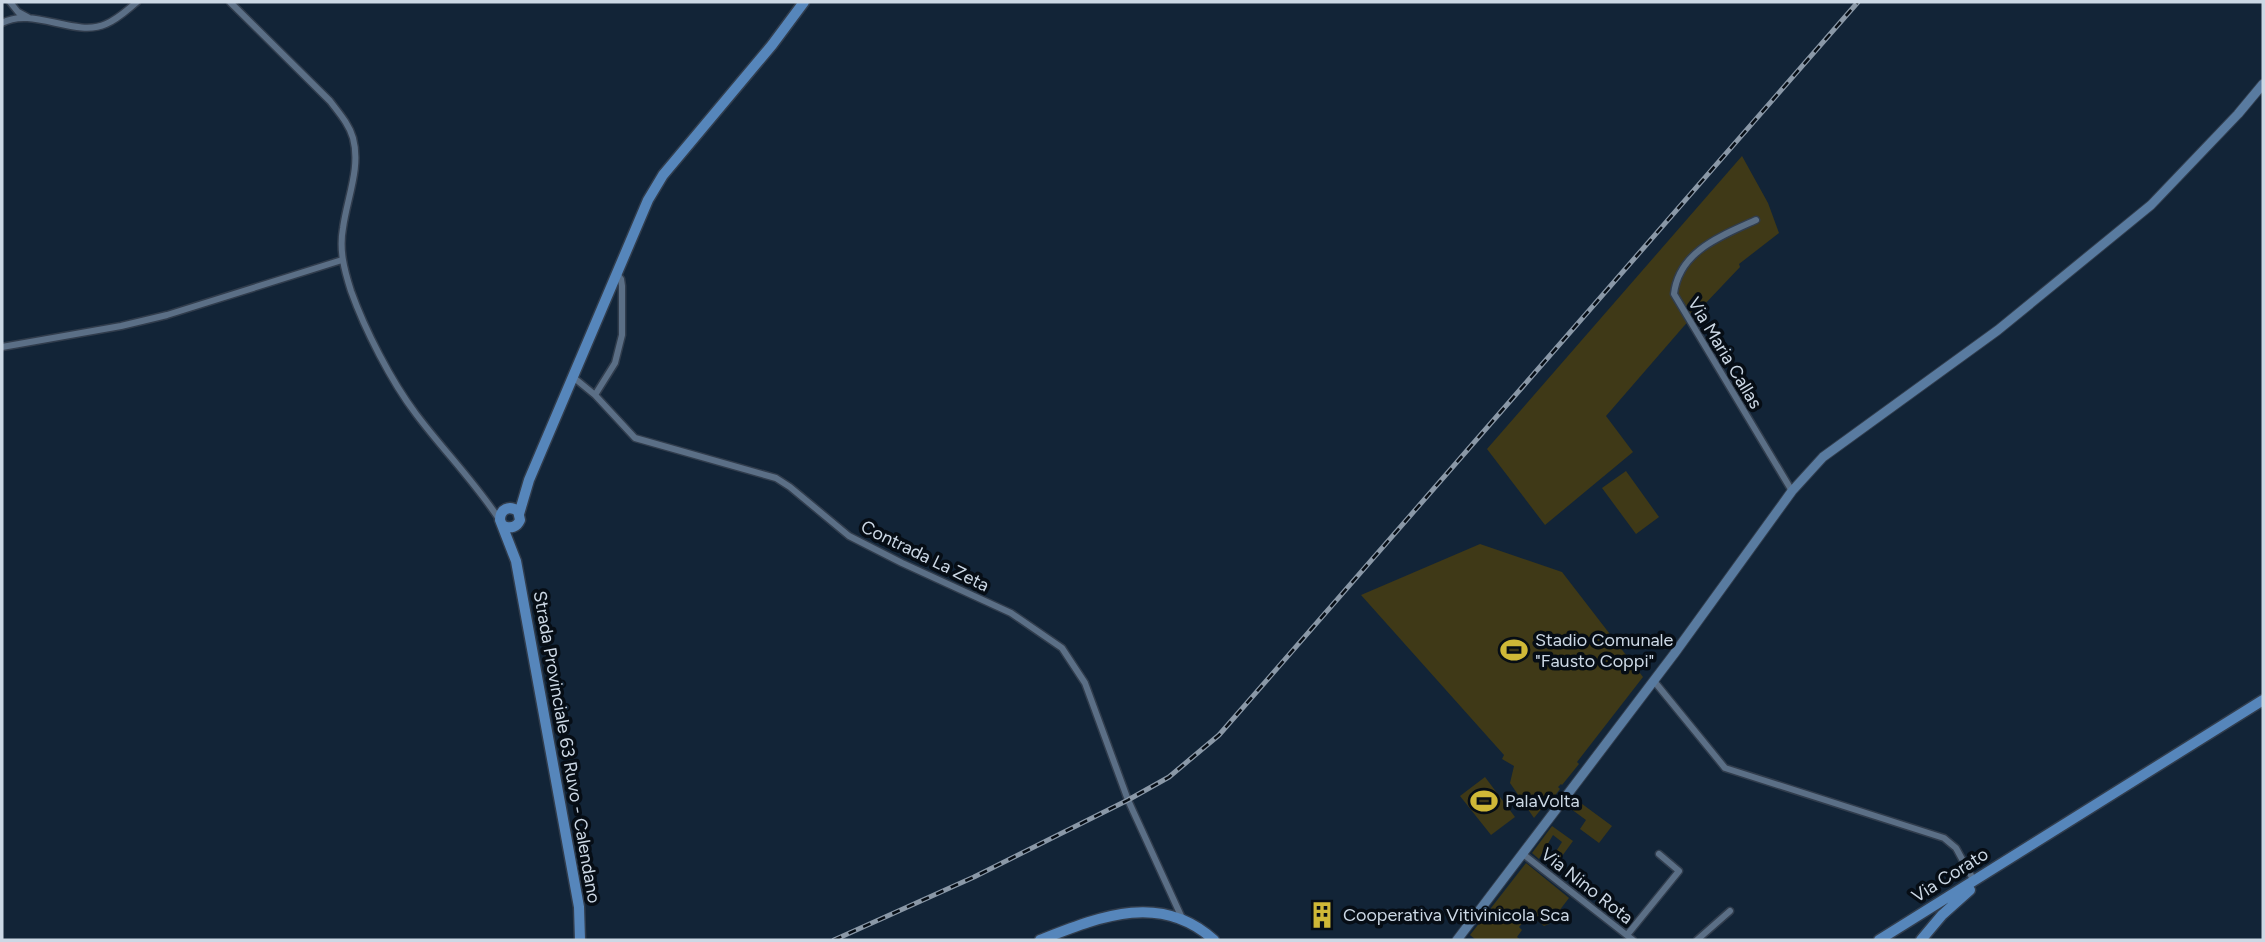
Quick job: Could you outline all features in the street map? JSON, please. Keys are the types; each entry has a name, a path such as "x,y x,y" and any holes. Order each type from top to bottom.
{"main road":[{"path":"502,523 513,527 514,513 648,200 663,175 772,45 804,2"},
{"path":"514,513 501,513 516,561"},
{"path":"514,513 516,561"},
{"name":"Strada Provinciale 63 Ruvo - Calendano","path":"516,561 579,907 580,940"},
{"name":"Via Corato","path":"1879,940 2263,700"},
{"path":"1921,940 1942,915 1991,871"},
{"path":"1040,940 1055,938 1092,919 1124,912 1152,912 1182,920 1214,940"}],"street":[{"path":"10,2 18,12 31,19"},
{"path":"2,23 6,20 31,19 92,28 105,25 124,14 137,2"},
{"path":"230,2 331,102 345,120 355,153 354,172 342,231 342,260 363,320 415,413 485,498 502,523"},
{"path":"1457,940 1734,574 1792,491 1823,457 1998,330 2151,205 2263,84"},
{"name":"Via Maria Callas","path":"1756,220 1702,247 1690,258 1681,272 1674,294 1792,491"},
{"path":"2,348 167,315 342,260"},
{"path":"595,396 615,363 622,335 622,286 617,274"},
{"name":"Contrada La Zeta","path":"573,377 635,438 776,478 849,536 1011,613 1062,648 1085,683 1128,800 1182,920"},
{"path":"485,498 514,513"},
{"path":"1654,681 1725,768 1944,838 1956,848 1974,881"},
{"name":"Via Nino Rota","path":"1523,853 1630,938"},
{"path":"1630,938 1679,871 1659,854"},
{"path":"1697,940 1730,911"}],"shaded area":[{"path":"1742,156 1768,203 1779,233 1739,264 1740,267 1684,326 1606,416 1633,452 1545,525 1487,449"},
{"path":"1626,471 1659,517 1636,534 1602,488"},
{"name":"Stadio Comunale \"Fausto Coppi\"","path":"1480,544 1562,572 1643,677 1577,762 1579,764 1558,787 1560,789 1544,810 1542,808 1534,818 1510,783 1514,766 1502,759 1504,755 1361,595"},
{"name":"PalaVolta","path":"1485,777 1515,817 1491,835 1460,796"},
{"path":"1574,798 1612,826 1599,843 1580,829 1586,820 1567,806"},
{"path":"1552,826 1573,841 1552,870 1548,867 1562,842 1553,835 1539,859 1532,853"},
{"path":"1526,863 1569,898 1549,924 1544,926 1533,917 1527,923 1524,921 1519,927 1522,930 1517,937 1521,940 1476,940 1470,935"}],"railway":[{"path":"834,940 974,877 1128,800 1169,777 1219,735 1858,2"}],"place":[{"name":"Stadio Comunale \"Fausto Coppi\"","path":"1514,650"},
{"name":"PalaVolta","path":"1484,801"},
{"name":"Cooperativa Vitivinicola Sca","path":"1322,915"}]}
